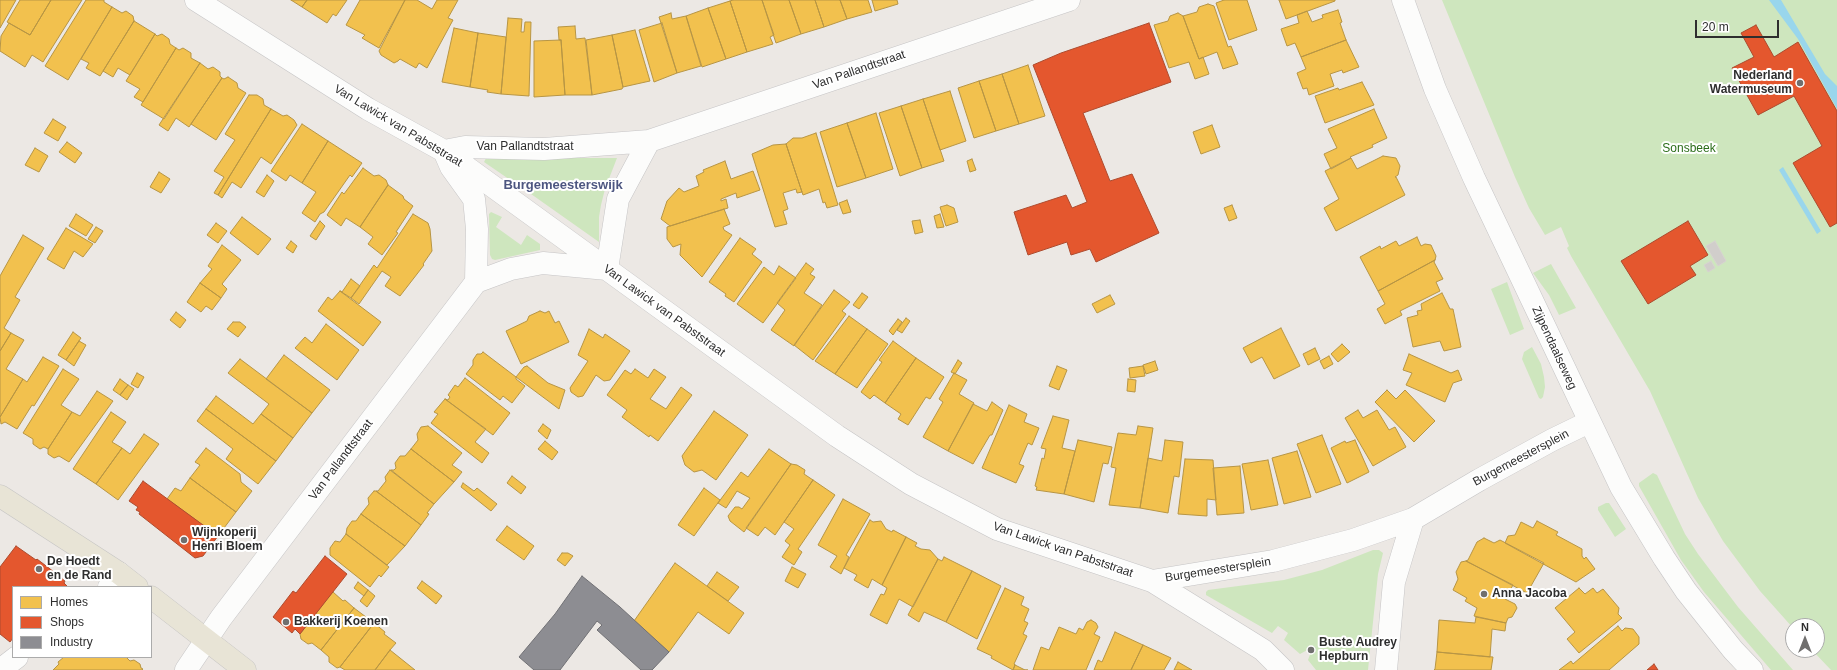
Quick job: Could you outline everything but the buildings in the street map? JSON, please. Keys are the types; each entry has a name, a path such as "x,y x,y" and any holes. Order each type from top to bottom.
{"main road":[{"path":"0,496 114,580 134,586"},
{"path":"152,599 245,670"}],"street":[{"name":"Van Lawick van Pabststraat","path":"196,0 368,108 444,151 837,436 911,484 997,529 1152,581"},
{"name":"Van Pallandtstraat","path":"444,151 465,147 544,149 649,141 1069,0"},
{"name":"Zijpendaalseweg","path":"1403,0 1435,89 1474,178 1621,487 1686,591 1733,650 1752,670"},
{"path":"444,151 451,167 474,198 476,229 476,282 511,269 543,263 607,268 618,198 649,141"},
{"name":"Van Pallandtstraat","path":"186,670 206,639 476,282"},
{"name":"Burgemeestersplein","path":"1152,581 1273,561 1353,540 1413,519 1479,480 1552,440 1589,422"},
{"path":"1386,670 1394,582 1413,519"},
{"name":"Burgemeestersplein","path":"1152,581 1263,650 1284,670"},
{"path":"0,670 16,658"}],"green space":[{"name":"Sonsbeek","path":"1442,0 1837,0 1837,670 1831,670 1820,658 1825,658 1825,618 1785,619 1760,591 1723,541 1698,498 1650,391 1571,256 1567,248 1569,246 1561,227 1545,235 1529,208"},
{"path":"486,158 617,158 605,189 601,205 599,217 599,242 531,194 533,190 523,182 519,186 484,162"},
{"path":"491,212 502,217 496,227 521,245 527,235 540,244 540,250 495,260 492,259 490,255 489,214"},
{"path":"1551,264 1576,308 1559,315 1549,295 1533,273"},
{"path":"1507,282 1524,329 1510,335 1491,289"},
{"path":"1532,347 1541,364 1544,377 1545,387 1543,397 1541,399 1539,398 1522,359 1524,352"},
{"path":"1653,473 1657,475 1685,534 1698,554 1738,607 1793,670 1771,670 1704,592 1681,560 1639,486 1639,483"},
{"path":"1609,503 1626,529 1615,537 1598,510 1598,507"},
{"path":"1373,550 1379,550 1383,553 1378,574 1368,670 1316,670 1308,660 1312,649 1311,648 1300,654 1284,640 1288,633 1278,626 1272,633 1206,595 1208,590 1284,580 1322,570"}],"water":[{"path":"1769,0 1781,0 1825,74 1837,86 1837,109 1798,39"},
{"path":"1783,167 1821,231 1817,234 1779,170"}],"place":[{"name":"Nederland Watermuseum","path":"1800,83"},
{"name":"Wijnkoperij Henri Bloem","path":"184,540"},
{"name":"De Hoedt en de Rand","path":"39,569"},
{"name":"Anna Jacoba","path":"1484,594"},
{"name":"Bakkerij Koenen","path":"286,622"},
{"name":"Buste Audrey Hepburn","path":"1311,650"}],"district":[{"name":"Burgemeesterswijk","path":"563,185"}]}
